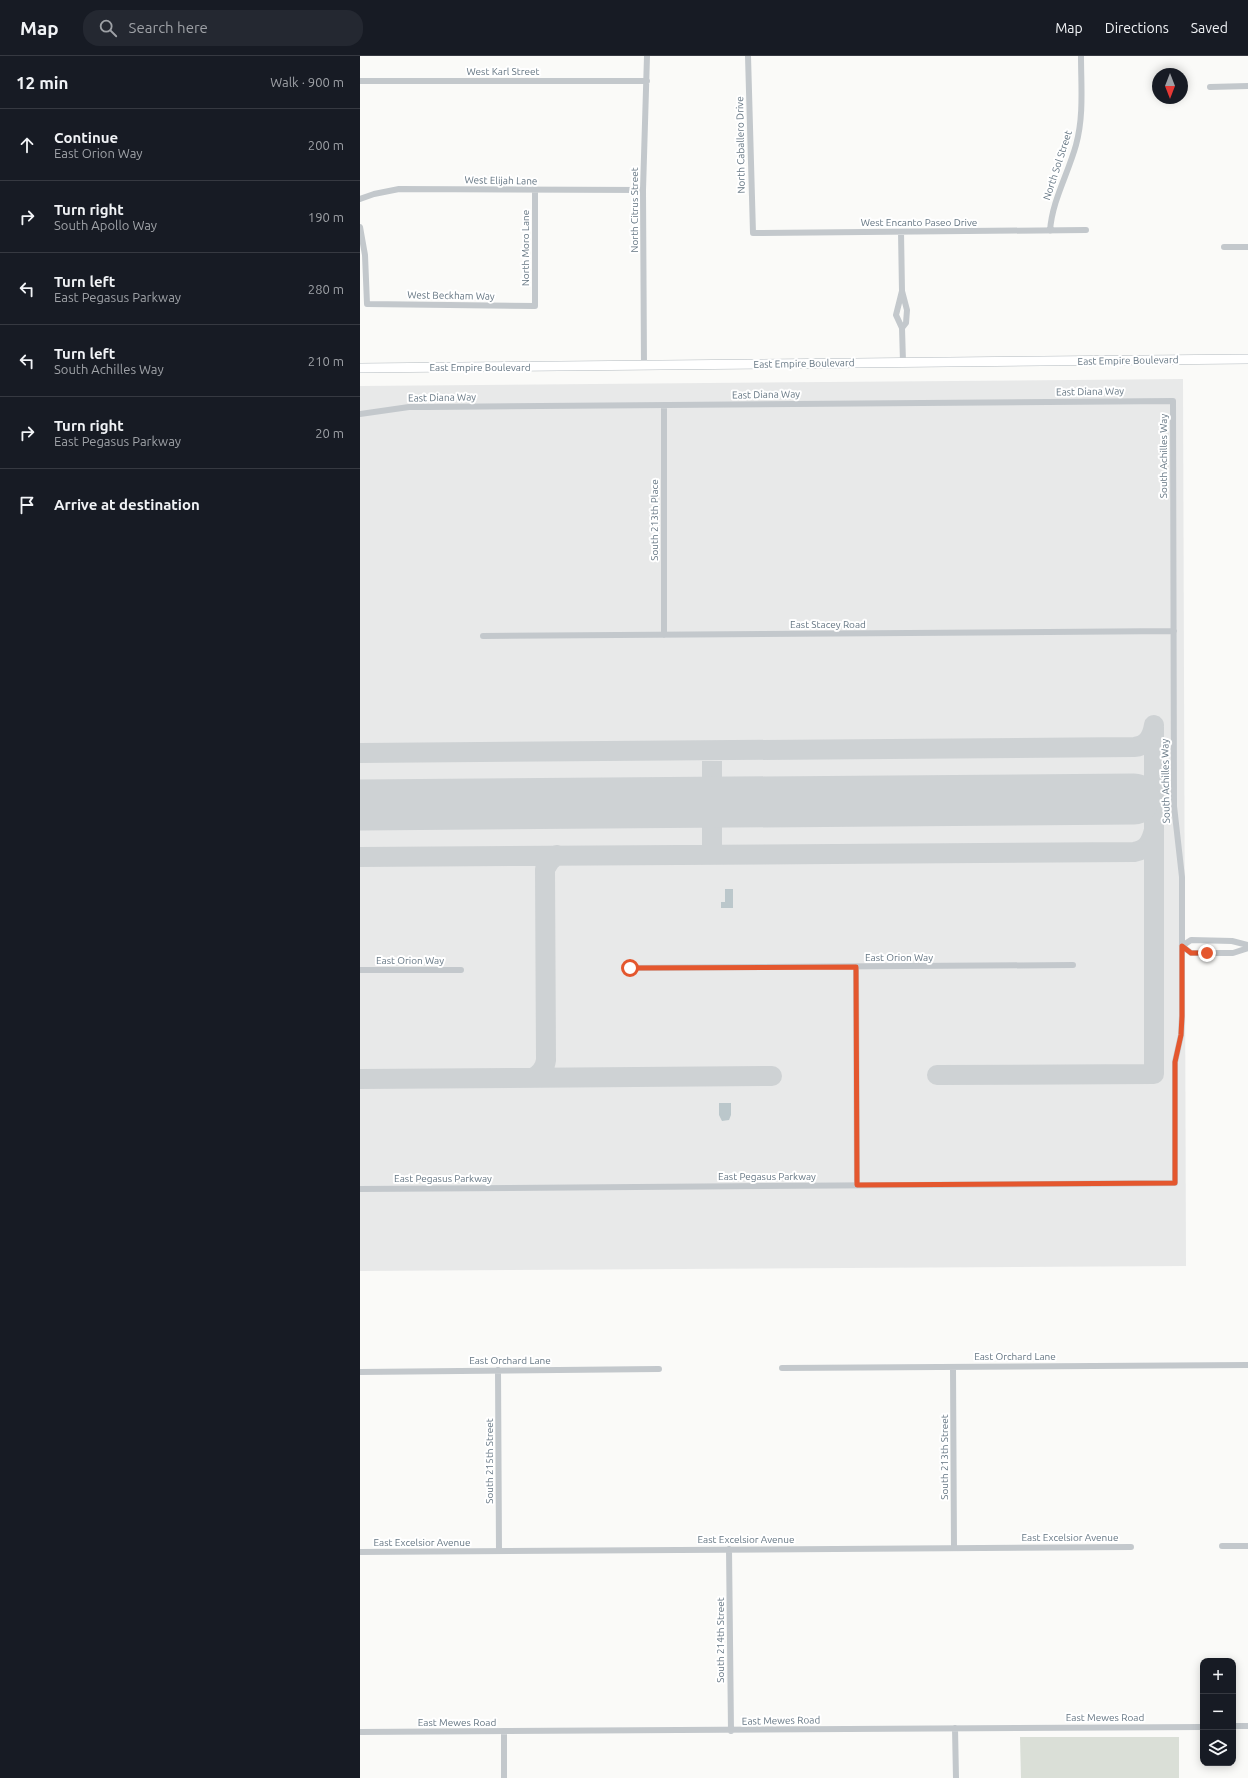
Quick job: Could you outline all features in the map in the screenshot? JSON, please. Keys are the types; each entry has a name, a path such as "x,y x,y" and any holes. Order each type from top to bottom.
{"street":[{"name":"North Citrus Street","path":"644,365 643,190 647,56"},
{"name":"North Caballero Drive","path":"748,56 753,233"},
{"name":"North Sol Street","path":"1050,231 1051,215 1076,145 1081,118 1081,56"},
{"name":"West Karl Street","path":"360,81 647,81"},
{"path":"1210,87 1248,86"},
{"name":"West Elijah Lane","path":"360,199 374,194 399,189 643,190"},
{"name":"North Moro Lane","path":"534,190 535,306"},
{"name":"West Beckham Way","path":"360,227 365,255 367,304 535,306"},
{"name":"West Encanto Paseo Drive","path":"753,233 1086,230"},
{"path":"901,232 902,291 907,310 906,323 902,328"},
{"path":"1224,247 1248,247"},
{"path":"902,291 897,309 897,320 902,328 903,362"},
{"path":"897,309 907,310"},
{"name":"East Empire Boulevard","path":"360,368 1248,359"},
{"name":"East Diana Way","path":"360,414 409,407 1173,401"},
{"name":"South Achilles Way","path":"1173,401 1174,806 1182,863 1182,1016 1181,1035 1175,1062 1175,1183"},
{"name":"South 213th Place","path":"664,405 664,635"},
{"name":"East Stacey Road","path":"483,636 1174,631"},
{"path":"1248,945 1232,941 1191,940 1182,946 1191,953 1233,952 1248,948"},
{"name":"East Orion Way","path":"630,968 1072,965"},
{"path":"856,967 857,1185"},
{"name":"East Orion Way","path":"360,970 461,970"},
{"name":"East Pegasus Parkway","path":"360,1189 1175,1183"},
{"name":"East Orchard Lane","path":"782,1368 1248,1365"},
{"name":"South 213th Street","path":"953,1367 954,1548"},
{"name":"East Orchard Lane","path":"360,1372 659,1369"},
{"name":"South 215th Street","path":"498,1370 499,1551"},
{"name":"East Excelsior Avenue","path":"360,1552 1132,1546"},
{"path":"1222,1546 1248,1546"},
{"name":"South 214th Street","path":"730,1549 731,1731"},
{"path":"1236,1726 1248,1726"},
{"name":"East Mewes Road","path":"360,1732 731,1731 1200,1727"},
{"path":"955,1728 956,1778"},
{"path":"504,1731 504,1778"}],"shaded area":[{"path":"1183,379 1186,1266 360,1271 360,386"},
{"path":"725,889 733,889 733,908 721,908 721,902 725,902"},
{"path":"719,1103 731,1103 731,1115 729,1120 722,1121 719,1115"},
{"path":"1020,1737 1179,1737 1179,1778 1021,1778"}],"taxiway":[{"path":"360,753 1134,747 1146,743 1152,733 1154,725"},
{"path":"937,1075 1154,1074 1154,727"},
{"path":"712,751 712,855"},
{"path":"1134,799 1145,795 1154,778"},
{"path":"360,857 1134,852 1148,845 1154,830"},
{"path":"533,1078 538,1075 545,1066 546,1060 545,869 550,861 557,855"},
{"path":"360,1079 772,1076"}],"runway":[{"path":"360,805 1134,799"}],"route":[{"path":"630,968 856,967 857,1185 1175,1183 1175,1062 1181,1035 1182,946 1191,953 1207,953"}]}
